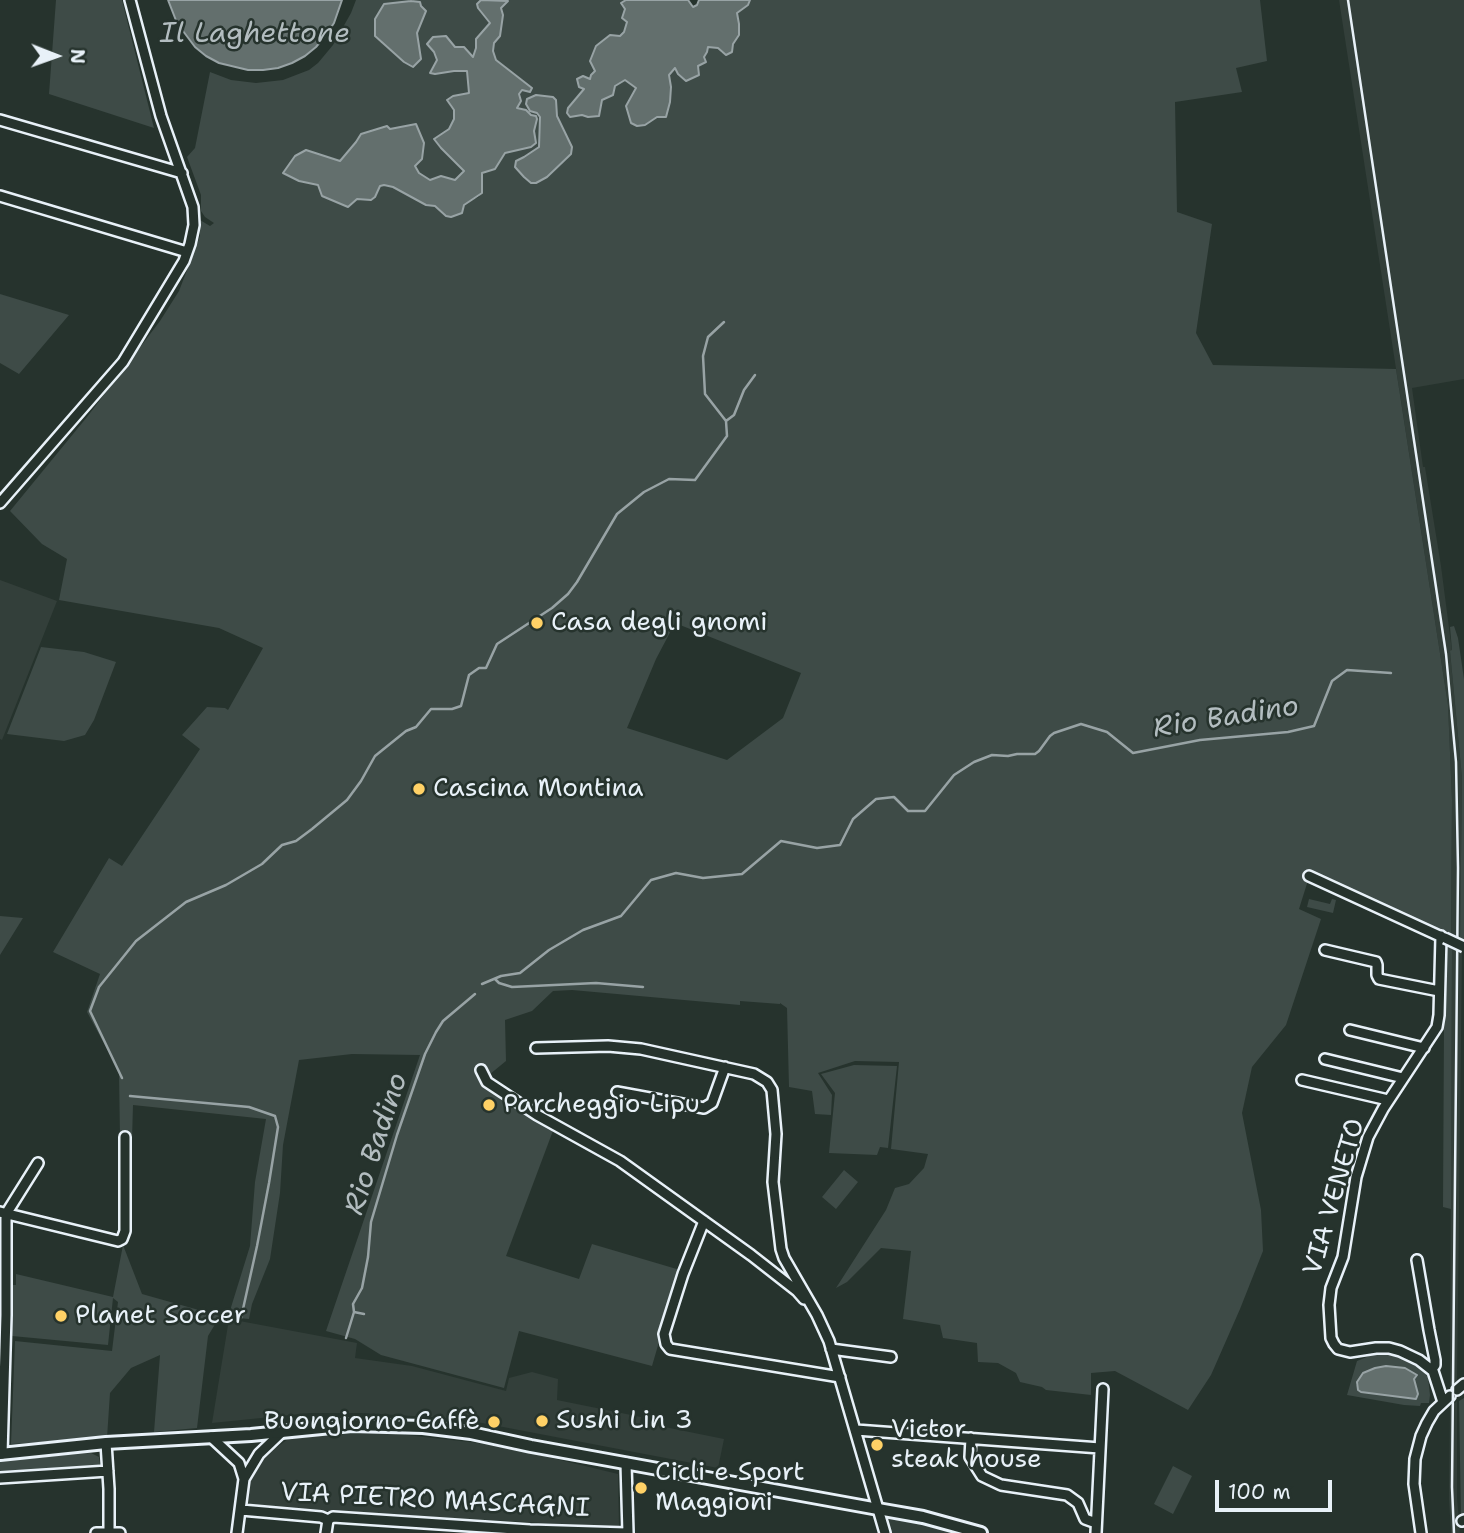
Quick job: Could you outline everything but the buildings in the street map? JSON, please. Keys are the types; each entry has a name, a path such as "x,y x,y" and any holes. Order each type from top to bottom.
{"main road":[{"path":"1,1454 106,1443 251,1435 352,1425 423,1427 471,1433 923,1517 981,1533"}],"street":[{"path":"0,503 123,362 184,261 190,244 193,207 162,116 130,0"},
{"path":"0,120 182,173"},
{"path":"0,196 187,252"},
{"path":"1309,876 1464,947"},
{"name":"VIA VENETO","path":"1432,1369 1419,1360 1392,1349 1342,1351 1335,1346 1331,1336 1329,1310 1330,1294 1343,1257 1356,1177 1368,1137 1388,1100 1437,1027 1443,937"},
{"path":"1325,950 1376,962 1379,979 1439,991"},
{"path":"1349,1030 1423,1048"},
{"path":"536,1048 588,1046 641,1049 754,1074 767,1082 772,1090 776,1134 773,1182 781,1250 829,1341 885,1533"},
{"path":"1325,1059 1403,1078"},
{"path":"617,1092 704,1108 712,1103 725,1067"},
{"path":"481,1070 487,1082 537,1115 620,1161 704,1221 797,1291 812,1308"},
{"path":"1302,1080 1388,1100"},
{"path":"3,1213 118,1241 122,1239 125,1231 125,1137"},
{"path":"1,1454 3,1213 38,1163"},
{"path":"704,1221 664,1334 670,1349 840,1377"},
{"path":"1417,1261 1436,1360 1432,1369 1454,1393 1434,1411 1421,1436 1415,1459 1421,1533"},
{"path":"831,1349 891,1357"},
{"path":"1096,1528 1103,1390"},
{"path":"856,1430 1100,1448"},
{"path":"244,1479 260,1454 282,1432"},
{"path":"230,1454 236,1435"},
{"path":"251,1435 258,1444 260,1454"},
{"path":"211,1437 239,1463 244,1479 237,1533"},
{"path":"971,1438 970,1457 982,1476 1001,1485 1067,1495 1078,1503 1085,1519 1096,1528"},
{"path":"106,1443 109,1533"},
{"path":"626,1463 627,1533"},
{"path":"0,1478 108,1471"},
{"name":"VIA PIETRO MASCAGNI","path":"240,1510 436,1528 627,1533"},
{"path":"326,1533 328,1520"},
{"path":"96,1533 121,1533"}],"shaded area":[{"path":"56,0 122,0 154,128 49,94"},
{"path":"356,0 481,0 477,4 478,8 490,23 477,39 473,57 431,49 437,60 431,72 435,74 467,71 469,93 453,96 450,106 454,110 454,119 444,133 441,148 465,171 455,180 441,176 430,180 419,173 415,166 415,125 390,130 386,127 362,134 340,161 299,181 365,200 384,185 426,205 464,208 468,201 479,197 482,173 495,169 505,153 531,147 535,123 526,110 517,108 522,90 532,88 495,59 493,51 500,8 507,0 626,0 622,3 627,22 624,32 591,79 587,79 571,117 588,117 602,100 613,95 615,86 625,80 636,88 645,125 657,117 666,117 670,102 669,75 675,68 698,66 708,47 718,48 722,53 733,44 739,24 737,13 748,5 750,0 1260,0 1267,61 1236,68 1242,92 1175,102 1177,212 1212,224 1196,333 1213,365 1396,369 1448,705 1452,800 1451,934 1310,874 1299,909 1321,919 1286,1025 1252,1067 1242,1113 1261,1210 1263,1251 1211,1375 1188,1410 1115,1371 1091,1373 1091,1395 1046,1390 1020,1382 1016,1373 998,1363 978,1362 977,1343 943,1338 940,1325 903,1319 911,1251 881,1248 847,1282 836,1288 886,1210 895,1188 909,1184 924,1168 928,1154 891,1149 899,1062 855,1061 818,1073 832,1095 831,1115 815,1114 812,1091 789,1087 787,1008 780,1003 740,1001 740,1005 572,990 553,991 532,1011 505,1020 506,1061 484,1079 554,1128 506,1256 579,1279 592,1244 680,1270 652,1366 519,1331 504,1388 381,1355 355,1339 326,1331 420,1055 352,1054 299,1060 283,1145 280,1193 270,1259 252,1304 249,1319 228,1317 250,1246 255,1182 266,1119 133,1105 132,1140 120,1138 119,1071 87,1012 100,974 53,952 109,858 122,866 200,749 182,735 207,707 228,710 263,648 219,628 59,600 67,559 42,544 10,511 87,417 160,321 179,291 200,236 200,220 210,226 214,223 201,211 201,195 187,157 195,148 210,72 231,80 256,83 283,80 309,70 333,45","holes":["411,1 425,11 417,33 421,59 404,62 375,37 384,4","675,623 801,673 783,718 727,760 627,728 656,659"]},
{"path":"1339,0 1464,0 1464,379 1412,388 1452,651 1462,778 1460,939 1451,934 1452,800 1448,705"},
{"path":"0,294 69,315 19,374 0,363"},
{"path":"0,580 57,601 2,740 0,739"},
{"path":"1454,626 1464,679 1464,941 1460,939 1462,778 1450,651 1450,627"},
{"path":"41,647 84,652 116,662 94,720 85,735 64,741 7,734"},
{"path":"1309,899 1330,904 1332,899 1336,900 1333,913 1307,907"},
{"path":"0,916 23,918 0,955"},
{"path":"1445,944 1452,948 1451,1209 1443,1207 1444,1027 1441,1026"},
{"path":"1452,948 1462,952 1457,1381 1450,1386"},
{"path":"854,1065 897,1066 888,1148 880,1147 877,1155 829,1153 835,1093 821,1074"},
{"path":"844,1170 858,1182 836,1209 822,1197"},
{"path":"123,1245 142,1294 220,1316 208,1336 197,1428 154,1432 160,1355 131,1368 110,1393 107,1438 11,1444 15,1341 112,1351 118,1302 113,1298 108,1345 12,1336 12,1285 16,1285 16,1274 113,1297"},
{"path":"229,1319 357,1343 355,1358 412,1366 506,1391 509,1378 532,1372 558,1379 557,1400 641,1417 640,1422 724,1439 718,1468 477,1422 431,1417 310,1413 212,1423"},
{"path":"1374,1354 1394,1355 1420,1366 1428,1377 1429,1403 1421,1403 1420,1406 1404,1405 1347,1395 1357,1361","holes":["1363,1373 1417,1375 1414,1379 1356,1385"]},
{"path":"1464,1398 1464,1515 1461,1517 1459,1401"},
{"path":"1457,1401 1457,1498 1460,1533 1451,1533 1450,1407"},
{"path":"380,1432 478,1443 618,1474 619,1527 247,1507 250,1479 262,1458 291,1437"},
{"path":"91,1453 99,1457 100,1464 96,1467 0,1475 0,1461"},
{"path":"1173,1466 1192,1476 1173,1514 1154,1504"},
{"path":"878,1509 981,1533 885,1533"}],"water":[{"name":"Il Laghettone","path":"168,0 342,0 334,23 316,47 305,56 278,68 248,70 219,63 195,47 177,23"},
{"path":"481,0 508,1 501,8 503,15 500,36 494,43 493,51 496,60 532,88 530,92 522,90 519,94 521,101 517,108 536,116 536,143 531,147 505,153 495,169 482,173 482,193 464,205 462,213 446,216 435,206 426,205 384,185 380,186 371,200 357,199 348,207 322,196 318,185 299,181 283,173 295,156 306,150 340,161 361,134 387,126 390,129 416,124 424,143 422,159 415,166 419,173 430,180 441,176 455,180 464,171 434,139 449,129 454,119 454,110 447,100 469,93 467,71 430,73 437,60 427,44 433,37 446,36 455,47 464,47 473,57 476,39 490,23 478,8 477,4"},
{"path":"626,0 688,0 693,7 699,0 750,0 748,5 737,13 739,35 733,44 732,52 726,55 718,48 708,47 704,57 706,62 698,66 699,75 686,81 675,68 669,75 670,102 666,117 657,117 645,125 637,126 631,123 626,106 636,88 625,80 615,86 613,95 602,100 599,116 570,117 568,108 584,89 579,87 577,79 583,76 590,79 595,71 590,61 596,46 610,35 620,36 624,32 627,22 622,18 625,9 621,3"},
{"path":"420,2 426,11 417,33 421,59 413,67 375,36 375,19 384,4"},
{"path":"536,95 553,97 556,100 557,116 572,147 571,154 547,177 531,183 515,167 516,161 539,147 540,117 530,111 526,104 527,99"},
{"path":"1386,1366 1405,1368 1417,1375 1414,1379 1418,1394 1416,1399 1358,1390 1357,1382 1363,1373"}],"waterway":[{"path":"122,1078 90,1011 99,987 136,941 186,902 226,885 262,864 282,845 296,841 312,829 347,800 375,756 406,731 416,727 431,709 461,706 469,675 479,668 486,668 497,644 552,608 568,594 617,514 644,492 669,479 695,480 727,436 726,421 705,394 703,356 708,337 724,322"},
{"path":"726,421 734,415 744,390 755,375"},
{"name":"Rio Badino","path":"482,984 501,976 520,973 549,950 583,930 621,916 651,880 676,873 703,878 742,874 781,841 817,848 840,845 853,819 876,799 894,797 908,811 925,811 954,775 974,762 992,755 1035,754 1054,733 1081,724 1107,732 1133,753 1200,740 1288,732 1314,726 1332,681 1347,670 1391,673"},
{"path":"495,979 512,987 596,983 643,987"},
{"name":"Rio Badino","path":"364,1314 354,1312 353,1304 362,1288 371,1222 425,1054 443,1021 475,994"},
{"path":"130,1096 249,1107 275,1116 278,1127 269,1183 241,1318"},
{"path":"346,1338 354,1312"}],"railway":[{"path":"1348,0 1446,654 1456,762 1458,868 1452,1487 1454,1533"}],"place":[{"name":"Casa degli gnomi","path":"537,623"},
{"name":"Cascina Montina","path":"419,789"},
{"name":"Parcheggio Lipu","path":"489,1105"},
{"name":"Planet Soccer","path":"61,1316"},
{"name":"Sushi Lin 3","path":"542,1421"},
{"name":"Buongiorno Caffè","path":"494,1422"},
{"name":"Victor steak house","path":"877,1445"},
{"name":"Cicli e Sport Maggioni","path":"641,1488"}]}
